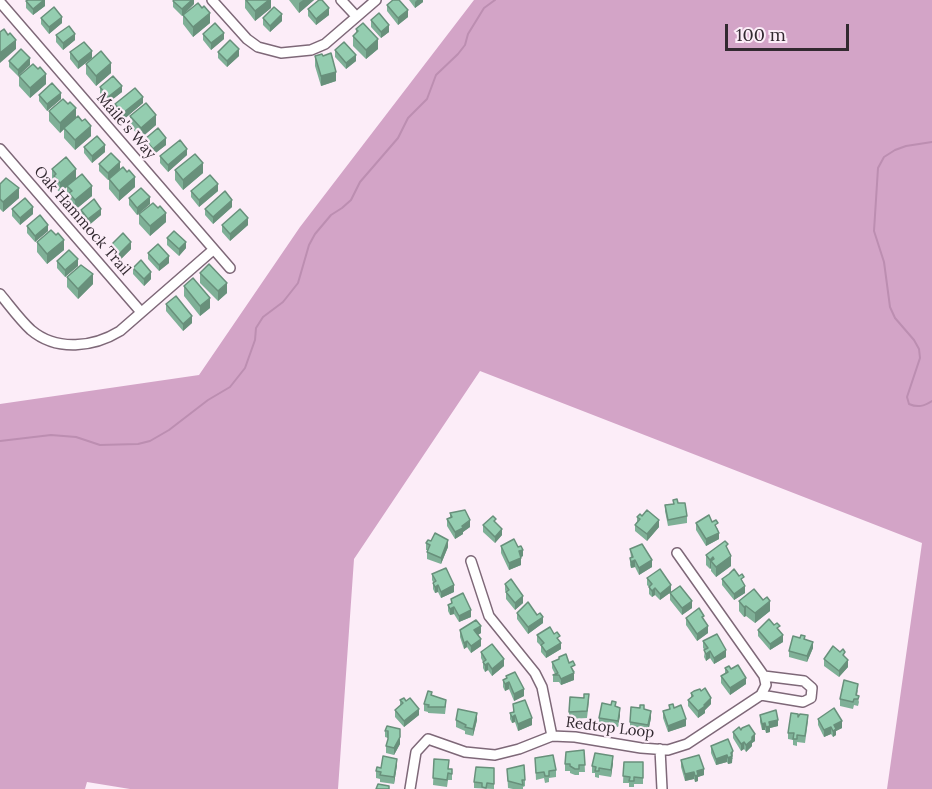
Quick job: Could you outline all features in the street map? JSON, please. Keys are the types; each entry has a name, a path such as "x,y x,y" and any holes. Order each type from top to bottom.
{"street":[{"path":"212,0 248,39 258,46 280,53 310,50 325,44 376,0"},
{"path":"341,0 356,16"},
{"name":"Maile's Way","path":"0,2 230,268"},
{"name":"Oak Hammock Trail","path":"0,149 141,312"},
{"path":"0,294 31,330 45,339 60,344 88,345 120,331 213,250"},
{"path":"677,553 764,676 766,685 761,695 803,702 811,698 812,688 804,681 764,676"},
{"path":"471,561 489,616 536,673 542,687 552,736"},
{"name":"Redtop Loop","path":"410,789 416,752 428,739 465,752 495,755 519,749 552,736 575,736 641,748 668,750 687,744 761,695"},
{"path":"660,749 662,789"}],"shaded area":[{"path":"474,0 932,0 932,789 887,789 922,543 480,371 354,559 338,789 130,789 87,782 85,789 0,789 0,404 199,375 300,227"}],"building":[{"path":"44,0 33,9 26,1"},
{"path":"174,0 192,0 182,9"},
{"path":"246,0 269,0 255,11"},
{"path":"322,0 329,8 316,19 308,9"},
{"path":"393,0 399,0 408,10 398,18 387,5"},
{"path":"198,3 210,13 193,27 183,15"},
{"path":"54,7 62,17 49,27 41,18"},
{"path":"274,7 282,14 270,26 263,18"},
{"path":"379,13 389,25 381,32 371,20"},
{"path":"215,23 224,33 211,43 203,34"},
{"path":"363,23 378,39 366,50 353,36 358,31 356,29"},
{"path":"69,26 75,34 63,43 56,35"},
{"path":"4,29 16,40 0,53 0,32"},
{"path":"230,40 239,49 227,61 218,52"},
{"path":"84,42 92,51 78,62 70,52"},
{"path":"344,42 356,55 346,63 335,50"},
{"path":"21,49 30,58 18,70 9,61"},
{"path":"101,51 111,63 96,76 86,64"},
{"path":"331,53 336,72 321,76 315,56"},
{"path":"33,64 38,69 40,67 46,74 30,88 19,76"},
{"path":"113,76 122,86 108,97 100,87"},
{"path":"52,83 61,93 47,104 39,95"},
{"path":"135,88 143,97 123,113 115,104"},
{"path":"63,99 76,108 60,123 49,111"},
{"path":"146,103 156,115 141,128 130,116"},
{"path":"78,116 82,121 85,119 91,126 75,140 64,128"},
{"path":"158,128 166,138 153,149 145,139"},
{"path":"97,136 105,145 92,156 84,147"},
{"path":"180,140 187,149 168,165 160,156"},
{"path":"111,153 120,162 108,173 99,164"},
{"path":"195,154 203,163 183,180 175,170"},
{"path":"66,157 76,169 60,183 52,169"},
{"path":"123,167 135,177 119,191 109,179"},
{"path":"82,174 92,186 75,200 69,193 72,191 67,186"},
{"path":"210,175 218,184 199,200 191,191"},
{"path":"6,178 19,188 3,202 0,199 0,184"},
{"path":"141,188 150,197 137,208 129,198"},
{"path":"225,191 232,200 213,217 205,209"},
{"path":"25,198 33,207 20,218 12,209"},
{"path":"94,199 101,209 88,219 81,210"},
{"path":"153,203 158,208 160,206 166,213 150,226 139,214"},
{"path":"240,209 248,218 230,234 222,225"},
{"path":"40,215 48,225 35,236 27,226"},
{"path":"51,230 56,235 58,233 64,240 47,254 37,242"},
{"path":"174,231 186,242 179,249 167,238"},
{"path":"123,233 131,242 119,254 111,245"},
{"path":"158,244 169,256 159,265 148,253"},
{"path":"69,250 78,259 65,270 57,261"},
{"path":"141,260 151,272 144,279 133,268"},
{"path":"209,264 227,283 218,291 200,273"},
{"path":"81,265 93,274 78,289 67,277"},
{"path":"193,278 210,298 200,306 184,286"},
{"path":"176,296 192,316 183,324 166,304"},
{"path":"677,499 678,503 685,503 687,516 668,520 665,505 674,504 673,500"},
{"path":"465,510 470,520 462,526 463,528 455,532 447,519 452,517 450,513"},
{"path":"647,510 659,520 647,534 635,525 640,519 637,517 640,514 642,516"},
{"path":"709,515 712,522 716,520 718,523 715,525 719,533 706,539 696,523"},
{"path":"493,516 496,519 494,521 502,529 495,537 483,525"},
{"path":"435,533 448,540 441,558 427,552 430,545 426,543 428,540 431,541"},
{"path":"514,539 518,547 521,546 523,550 519,551 521,558 509,563 501,546"},
{"path":"725,541 731,556 716,567 711,561 713,557 710,560 706,555"},
{"path":"642,544 652,560 639,568 635,560 631,562 630,558 633,557 630,549"},
{"path":"446,568 454,585 441,592 438,585 435,587 433,583 436,581 432,574"},
{"path":"660,569 671,585 660,594 655,588 652,591 649,587 652,584 647,578"},
{"path":"734,569 739,576 742,574 744,577 741,579 745,586 734,594 722,579"},
{"path":"511,579 523,596 515,603 506,592 509,590 505,584"},
{"path":"680,586 692,601 682,608 670,593"},
{"path":"754,589 763,600 767,597 770,601 755,613 739,601"},
{"path":"463,593 471,610 459,616 454,607 450,609 448,605 452,603 451,599"},
{"path":"528,602 537,615 540,613 543,617 528,627 517,613"},
{"path":"699,608 708,626 697,634 686,618"},
{"path":"769,619 774,625 777,623 780,626 777,628 783,635 770,644 758,630"},
{"path":"476,620 481,626 474,630 481,639 471,646 467,641 464,643 460,630"},
{"path":"550,627 554,634 557,632 560,636 557,638 561,643 546,652 541,645 544,643 537,635"},
{"path":"717,634 726,650 714,658 710,651 706,654 704,650 708,648 703,641"},
{"path":"801,635 805,636 804,639 813,642 807,656 789,651 793,636 800,638"},
{"path":"492,644 504,659 492,669 488,663 485,665 483,662 486,660 481,652"},
{"path":"833,646 840,652 843,649 845,652 843,655 848,660 839,671 824,659"},
{"path":"566,654 569,663 573,661 575,665 571,667 574,673 561,679 559,675 553,675 558,673 552,662"},
{"path":"738,665 746,678 730,688 721,676 728,672 725,668 729,666 731,669"},
{"path":"515,672 524,689 514,694 509,682 505,684 503,680"},
{"path":"844,680 858,684 856,695 859,696 853,702 840,699"},
{"path":"705,688 711,698 698,711 688,700 693,696 691,693"},
{"path":"428,691 432,692 431,695 446,700 445,707 428,707 429,705 424,704"},
{"path":"584,694 589,694 587,711 569,712 570,697 584,698"},
{"path":"404,698 406,701 410,698 419,709 404,721 395,710 403,703 400,700"},
{"path":"525,700 532,718 518,724 515,715 512,717 510,713 514,712 513,704"},
{"path":"612,701 616,702 615,706 620,708 618,721 599,718 602,703 611,705"},
{"path":"673,704 674,708 681,705 686,719 668,726 663,711 670,709 669,705"},
{"path":"640,705 644,705 644,709 651,711 648,725 630,722 631,707 640,708"},
{"path":"834,708 842,721 834,725 836,729 833,731 831,727 824,730 818,719"},
{"path":"458,709 477,713 473,729 465,727 466,725 456,720"},
{"path":"776,710 778,720 769,722 770,726 766,727 765,723 762,724 760,715"},
{"path":"791,713 798,714 798,717 800,714 808,715 805,736 797,735 797,739 793,739 794,733 788,733"},
{"path":"749,725 755,734 746,745 744,742 741,744 733,732 739,727 741,730"},
{"path":"387,726 400,729 400,737 394,748 386,746"},
{"path":"728,739 733,751 732,756 728,758 727,755 716,759 711,746"},
{"path":"584,750 585,765 579,765 579,769 575,769 570,764 565,764 566,752"},
{"path":"595,753 613,756 611,770 599,768 599,771 595,771 596,767 592,766"},
{"path":"553,755 556,770 549,771 549,776 545,776 544,772 536,773 535,758"},
{"path":"699,755 704,769 697,771 698,775 695,776 694,772 685,774 681,760"},
{"path":"383,756 397,759 394,777 380,775 381,772 376,771 377,767 381,768"},
{"path":"434,759 449,760 448,769 452,769 452,774 448,773 447,780 433,778"},
{"path":"624,762 643,762 643,778 634,777 634,781 629,781 630,777 623,776"},
{"path":"524,765 523,785 508,781 507,769"},
{"path":"476,767 494,768 494,784 487,783 486,788 482,787 482,783 474,782"},
{"path":"378,784 389,786 389,789 376,789"}],"waterway":[{"path":"0,441 51,435 76,437 100,445 138,444 150,441 169,430 208,400 230,387 245,368 255,340 256,328 263,317 283,302 298,283 309,245 315,234 331,215 351,200 360,182 398,138 408,118 427,99 436,75 465,45 468,34 484,8 495,0"},
{"path":"932,142 906,146 884,157 878,168 874,231 884,262 890,307 895,318 919,349 920,358 907,397 909,404 921,406 932,401"}]}
